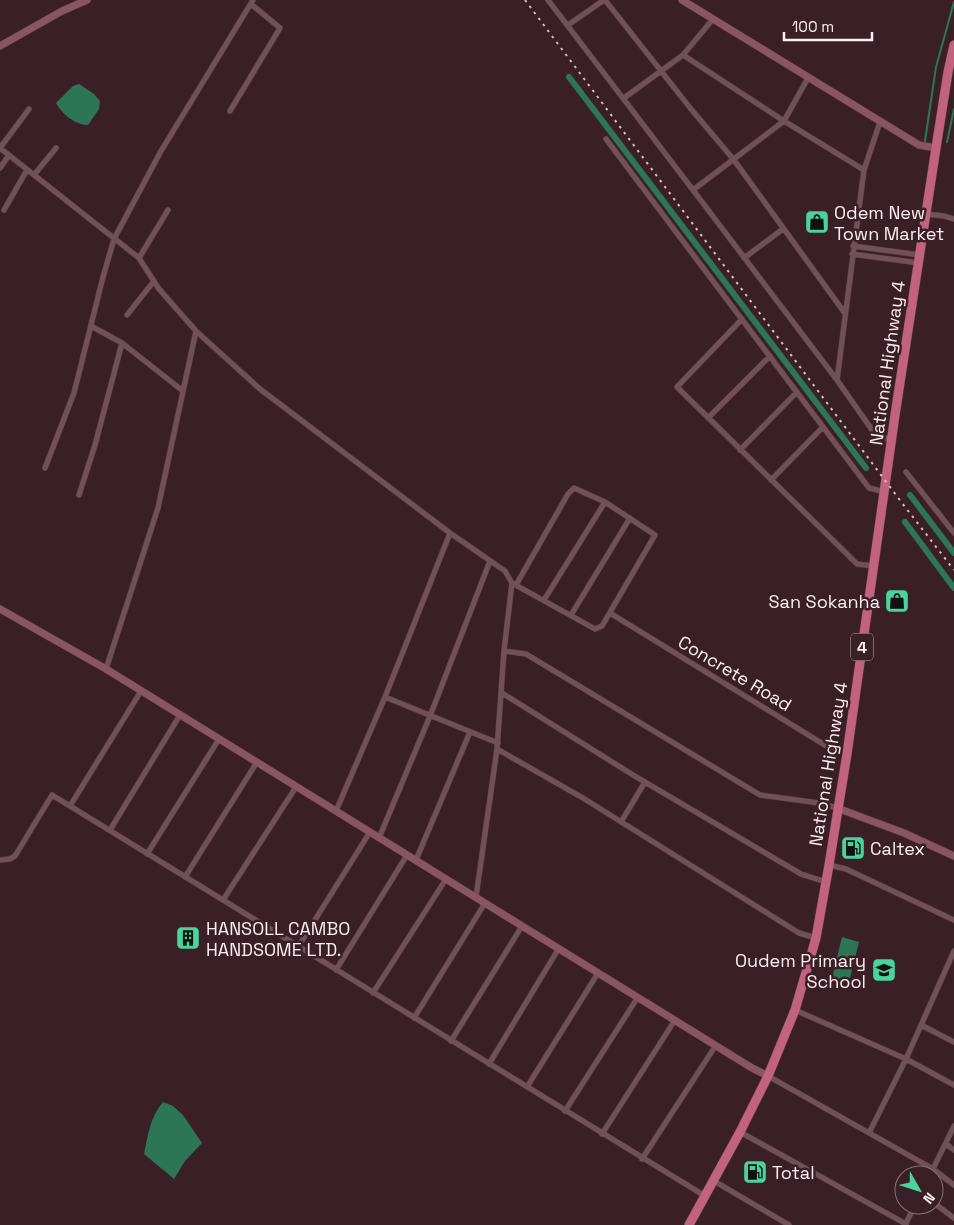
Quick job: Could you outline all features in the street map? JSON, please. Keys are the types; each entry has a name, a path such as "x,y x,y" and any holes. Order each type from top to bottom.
{"highway":[{"name":"National Highway 4","path":"689,1225 768,1076 795,1010 816,938 829,866 936,148 954,45"}],"street":[{"path":"0,46 62,11 87,0"},
{"path":"548,0 694,190 837,380 877,437 892,439"},
{"path":"568,25 605,0 660,71 734,160 844,313"},
{"path":"682,0 919,145 936,148"},
{"path":"45,468 74,393 114,239 161,151 252,2 280,28 230,111"},
{"path":"624,98 683,55 713,19"},
{"path":"683,55 784,121 864,170"},
{"path":"694,190 784,121 808,78"},
{"path":"29,109 0,148 139,258 159,289 196,331 260,389 450,533 505,571 514,584 594,629 598,629 610,613 654,537 653,533 605,502 574,488 514,584 504,651 498,746 476,897"},
{"path":"837,380 844,313 864,170 880,122"},
{"path":"606,140 869,488 885,492"},
{"path":"34,175 56,148"},
{"path":"0,168 9,155"},
{"path":"4,210 27,170"},
{"path":"139,258 168,210"},
{"path":"926,214 954,219"},
{"path":"744,258 783,229"},
{"path":"853,246 919,259"},
{"path":"852,254 919,259"},
{"path":"127,315 154,281"},
{"path":"742,320 677,387 851,558 858,564 874,566"},
{"path":"90,326 122,343 183,390"},
{"path":"106,669 158,508 196,331"},
{"path":"79,495 95,444 122,343"},
{"path":"708,418 770,356"},
{"path":"740,450 797,392"},
{"path":"771,480 823,427"},
{"path":"906,472 954,533"},
{"path":"544,600 605,502"},
{"path":"571,615 630,518"},
{"path":"336,811 385,697 450,533"},
{"path":"379,838 430,716 490,561"},
{"path":"0,610 106,669 716,1045 926,1165"},
{"name":"Concrete Road","path":"610,613 828,747 846,754"},
{"path":"504,651 526,654 760,795 819,803 837,808 904,833 954,856"},
{"path":"70,806 141,691"},
{"path":"502,693 645,782 801,874 826,882"},
{"path":"385,697 470,732 498,746 799,933 816,938"},
{"path":"110,830 180,715"},
{"path":"416,860 470,732"},
{"path":"147,854 219,739"},
{"path":"185,877 257,762"},
{"path":"621,822 645,782"},
{"path":"223,900 296,787"},
{"path":"0,860 10,859 15,856 52,795 705,1196"},
{"path":"298,946 370,832"},
{"path":"336,970 407,855"},
{"path":"829,866 846,869 954,920"},
{"path":"373,993 446,878"},
{"path":"414,1018 485,903"},
{"path":"451,1041 522,926"},
{"path":"489,1064 559,948"},
{"path":"869,1133 906,1059 954,951"},
{"path":"527,1088 598,973"},
{"path":"565,1111 638,997"},
{"path":"795,1010 906,1059 954,1085"},
{"path":"602,1134 675,1020"},
{"path":"921,1025 954,1042"},
{"path":"642,1159 716,1045"},
{"path":"935,1165 954,1126"},
{"path":"740,1132 905,1225"},
{"path":"946,1144 954,1150"},
{"path":"944,1177 954,1185"},
{"path":"714,1180 789,1225"}],"shaded area":[{"path":"79,84 94,94 100,101 99,109 88,125 83,125 69,118 56,103 73,86"},
{"path":"842,937 859,942 849,982 832,978"},
{"path":"163,1102 173,1106 183,1115 202,1143 185,1161 174,1179 144,1154 152,1120"}],"waterway":[{"path":"925,141 936,67 954,2"},
{"path":"569,77 866,468"},
{"path":"947,142 954,109"},
{"path":"910,495 954,553"},
{"path":"905,522 954,588"}],"railway":[{"path":"525,0 954,570"}],"place":[{"name":"Odem New Town Market","path":"817,222"},
{"name":"San Sokanha","path":"897,601"},
{"name":"Caltex","path":"853,848"},
{"name":"HANSOLL CAMBO HANDSOME LTD.","path":"188,938"},
{"name":"Oudem Primary School","path":"884,970"},
{"name":"Total","path":"755,1172"}]}
